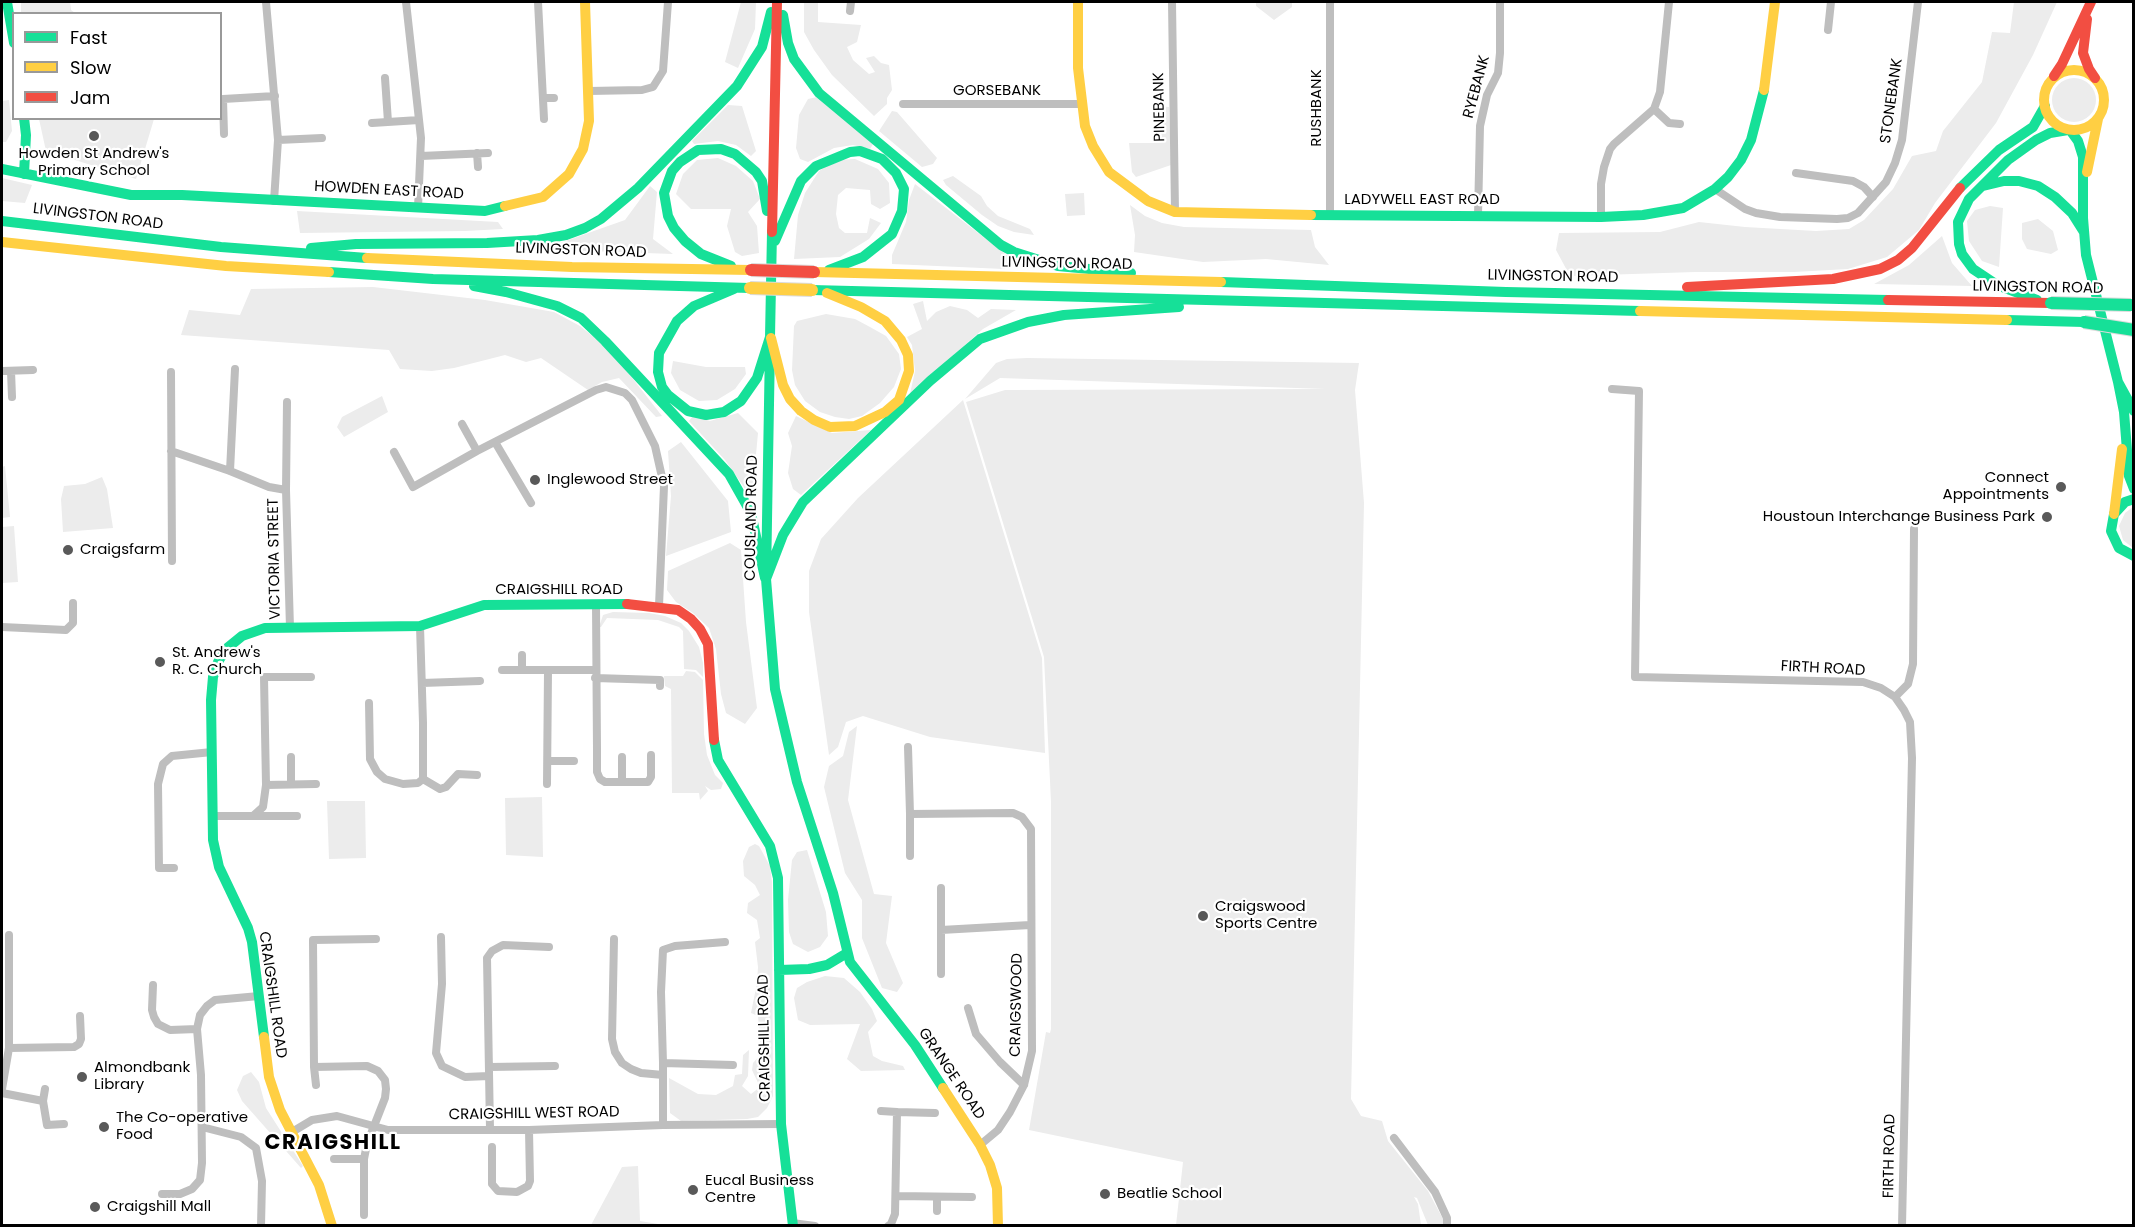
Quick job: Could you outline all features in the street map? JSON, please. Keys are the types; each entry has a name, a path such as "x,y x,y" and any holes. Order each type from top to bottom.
{"main road":[{"path":"7,2 12,31"},
{"name":"HOWDEN EAST ROAD","path":"2,169 131,195 182,195 485,211 543,197 569,174 583,149 589,121 585,2"},
{"path":"271,251 356,244 487,243 538,240 566,236 585,228 601,219 638,188 737,86 762,47 775,2"},
{"name":"COUSLAND ROAD","path":"775,2 766,579 771,655 778,709 802,799 833,892 847,953"},
{"path":"782,2 783,22 794,59 819,93 1001,245 1014,252 1058,266 1213,282"},
{"name":"LADYWELL EAST ROAD","path":"1078,2 1078,68 1085,126 1109,172 1148,201 1175,212 1254,215 1601,217 1643,216 1683,208 1715,189 1728,177 1741,160 1751,140 1763,96 1775,2"},
{"path":"2084,185 2098,119 2104,107 2102,87 2089,69 2083,53 2090,4"},
{"path":"2090,4 2044,98 2045,106 2053,121 2069,130 2078,141 2083,157 2084,232 2090,271 2118,382 2129,476 2133,489"},
{"path":"2050,83 2064,72 2073,70 2082,71 2097,80"},
{"path":"1593,293 1833,279 1880,269 1898,260 1912,248 1962,186 1999,150 2033,127 2042,116 2045,106"},
{"path":"2049,303 1996,285 1973,269 1962,254 1958,222 1969,199 2008,160 2050,133 2085,128 2098,119"},
{"path":"24,120 26,135 24,174"},
{"path":"745,270 701,254 684,241 668,216 664,193 666,183 672,171 690,154 698,150 721,149 735,154 756,172 762,181 772,248"},
{"path":"772,248 801,181 816,166 850,152 872,154 882,159 896,173 904,189 902,211 892,234 884,243 863,257 818,272"},
{"path":"1982,186 2012,181 2038,186 2055,197 2072,213 2084,232"},
{"name":"LIVINGSTON ROAD","path":"2,221 221,247 395,260 572,267 1213,282 1506,292 2132,305"},
{"name":"LIVINGSTON ROAD","path":"2,242 226,266 434,279 2133,323"},
{"path":"434,279 506,292 557,306 581,318 729,474 752,513 766,579"},
{"path":"744,288 694,306 677,321 659,353 658,372 662,387 668,396 688,411 706,415 724,412 741,401 751,389 764,360 770,337"},
{"path":"770,337 783,385 790,399 814,420 830,427 855,426 869,421 895,404 905,387 909,371 909,354 901,340 885,321 861,307 815,290"},
{"path":"766,579 780,543 803,502 930,381 980,339 1028,322 1064,315 1234,301"},
{"path":"2084,322 2133,330"},
{"path":"2118,382 2133,411"},
{"path":"2125,432 2111,522 2113,537 2119,548 2133,556"},
{"path":"2114,514 2125,502 2133,499"},
{"name":"CRAIGSHILL ROAD","path":"332,1226 320,1185 280,1110 269,1077 253,948 248,928 215,855 211,699 213,677 218,662 226,649 242,636 266,628 420,626 484,605 596,604 659,606 678,610 700,629 708,644 713,740 718,760 770,846 775,861 778,893 782,1124 792,1224"},
{"path":"779,969 809,969 826,965 847,953"},
{"name":"GRANGE ROAD","path":"847,953 850,962 915,1045 980,1145 990,1165 997,1188 998,1226"}],"street":[{"path":"266,2 278,140 274,201"},
{"path":"406,2 419,120 421,156 418,208"},
{"path":"538,2 544,119"},
{"path":"589,91 642,90 653,87 663,71 668,2"},
{"path":"850,11 851,2"},
{"name":"PINEBANK","path":"1172,2 1175,212"},
{"name":"RUSHBANK","path":"1330,2 1330,214"},
{"name":"RYEBANK","path":"1478,216 1480,126 1487,95 1498,73 1500,2"},
{"path":"1601,217 1601,184 1610,149 1654,109 1660,92 1669,2"},
{"path":"1828,30 1831,2"},
{"name":"STONEBANK","path":"1715,189 1744,209 1756,213 1790,218 1848,218 1858,213 1886,182 1902,140 1918,2"},
{"path":"385,78 387,122"},
{"path":"224,134 222,98 275,96"},
{"path":"543,98 554,98"},
{"name":"GORSEBANK","path":"903,104 914,109 1081,104"},
{"path":"1654,109 1670,123 1680,124"},
{"path":"372,123 419,120"},
{"path":"278,140 322,138"},
{"path":"477,153 478,167"},
{"path":"421,156 488,153"},
{"path":"1796,173 1853,181 1864,187 1873,197"},
{"path":"230,471 235,369"},
{"path":"2,371 33,370"},
{"path":"11,371 12,397"},
{"path":"171,372 172,561"},
{"path":"394,452 413,487 477,451 596,390 606,387 625,393 632,400 655,446 664,486 659,606"},
{"name":"FIRTH ROAD","path":"1612,389 1640,391 1635,677 1863,682 1881,688 1895,697 1910,722 1912,758 1902,1226"},
{"name":"VICTORIA STREET","path":"287,402 286,490 290,628"},
{"path":"462,424 477,451"},
{"path":"495,442 531,503"},
{"name":"VICTORIA STREET","path":"171,451 269,487 286,490"},
{"path":"1895,697 1908,684 1913,663 1914,529"},
{"path":"2,627 66,630 73,623 73,603"},
{"path":"596,604 597,772 600,779 605,782 648,782 651,777 651,755"},
{"path":"420,626 423,779"},
{"path":"522,655 522,670"},
{"path":"501,670 548,671 660,680 660,686"},
{"path":"547,784 548,671"},
{"path":"253,816 263,807 266,785 264,677 311,677"},
{"path":"422,683 480,681"},
{"path":"369,704 370,759 377,772 385,779 403,784 418,783 423,779"},
{"path":"908,747 910,856"},
{"path":"174,868 159,868 158,784 163,765 172,756 212,752"},
{"path":"291,757 291,784"},
{"path":"622,757 622,782"},
{"path":"548,761 574,761"},
{"path":"423,779 440,789 446,787 458,774 477,775"},
{"path":"266,785 316,784"},
{"name":"CRAIGSWOOD","path":"910,814 1013,813 1022,817 1031,829 1032,1051 1024,1084 1010,1112 998,1130 980,1145"},
{"path":"213,816 297,816"},
{"path":"941,888 941,974"},
{"path":"941,930 1030,925"},
{"path":"9,935 9,1048 2,1091 43,1101"},
{"path":"441,937 442,984 436,1053 442,1066 465,1077 489,1072 555,1066"},
{"path":"316,1085 312,940 376,939"},
{"path":"614,939 612,1040 615,1052 622,1063 631,1069 663,1075"},
{"path":"663,1125 661,992 663,950 675,946 725,942"},
{"path":"490,1129 487,958 492,951 503,945 549,946"},
{"path":"153,985 152,1010 158,1024 170,1029 197,1029"},
{"path":"162,1194 180,1194 192,1189 200,1180 202,1163 201,1075 197,1029 200,1015 215,1000 259,996"},
{"name":"CRAIGSWOOD","path":"968,1008 976,1034 999,1062 1024,1084"},
{"path":"9,1048 74,1047 81,1039 80,1016"},
{"path":"663,1063 733,1065"},
{"path":"314,1067 368,1066 378,1071 385,1080 385,1098 373,1126 364,1159 364,1215"},
{"path":"45,1089 43,1101 47,1125 64,1124"},
{"path":"881,1111 935,1113"},
{"path":"888,1226 895,1214 897,1112"},
{"name":"CRAIGSHILL WEST ROAD","path":"292,1132 312,1120 337,1116 388,1130 529,1130 663,1125 782,1124"},
{"path":"202,1127 241,1137 256,1148 262,1181 261,1226"},
{"path":"492,1147 492,1184 498,1191 517,1192 528,1186 530,1181 529,1130"},
{"path":"1394,1138 1435,1192 1447,1218 1448,1226"},
{"path":"334,1159 364,1159"},
{"path":"896,1196 972,1197"},
{"path":"937,1211 938,1197"},
{"path":"792,1224 815,1226"}],"shaded area":[{"path":"21,2 70,2 71,10 74,12 21,12"},
{"path":"741,2 756,2 755,29 738,68 725,62"},
{"path":"804,2 818,2 818,22 861,25 857,42 847,47 853,60 869,74 875,72 866,58 874,56 881,63 889,65 892,90 887,98 887,104 874,116 832,75 814,50 804,32"},
{"path":"1256,2 1292,2 1292,7 1274,20 1256,6"},
{"path":"2014,2 2057,2 2033,55 1996,123 1935,203 1919,230 1887,257 1848,269 1570,276 1556,250 1559,233 1660,232 1699,222 1816,231 1849,229 1864,220 1893,189 1912,156 1936,151 1943,131 1982,82 1992,32 2010,33"},
{"path":"2074,78 2089,85 2096,100 2089,115 2074,122 2059,115 2052,100 2059,85"},
{"path":"817,97 873,144 870,149 853,145 834,148 808,162 800,159 796,148 799,115 808,99"},
{"path":"9,100 12,131 6,142 2,142 2,101"},
{"path":"728,105 742,106 756,151 751,156 736,145 718,141 694,144 692,141"},
{"path":"1155,106 1169,107 1171,165 1136,177 1132,172 1129,143 1154,143"},
{"path":"892,111 897,112 937,158 933,164 922,167 879,131"},
{"name":"Howden St Andrew's Primary School","path":"39,120 154,120 136,179 46,151"},
{"path":"718,158 736,166 753,181 760,199 748,212 757,226 759,253 742,256 735,252 727,226 731,209 691,209 676,194 683,174 697,160"},
{"path":"855,159 878,169 889,183 890,203 880,209 871,204 870,190 846,188 838,195 836,214 839,228 845,233 867,233 870,218 881,223 869,239 840,257 794,259 798,215 805,193 819,171 837,160"},
{"path":"953,176 981,196 987,206 998,216 1030,229 1034,235 1014,232 998,226 982,215 946,185 943,180"},
{"path":"2,178 32,185 25,203 2,201"},
{"path":"915,184 1008,256 1012,263 1004,269 892,264 892,255 906,222 909,200"},
{"path":"650,186 657,192 653,239 673,254 562,250 560,243 625,220"},
{"path":"1084,193 1085,215 1067,216 1065,194"},
{"path":"1130,205 1145,216 1162,223 1184,227 1311,230 1315,247 1329,265 1266,259 1203,262 1134,252 1135,235"},
{"path":"1990,206 2003,208 1999,267 1982,261 1969,241 1967,221 1975,210"},
{"path":"297,211 498,222 503,229 300,233"},
{"path":"2038,219 2053,231 2058,250 2051,254 2027,249 2022,239 2022,223"},
{"path":"1942,236 1952,263 1972,286 1874,284 1909,265"},
{"path":"373,287 485,300 554,312 580,326 611,351 662,416 656,417 619,378 602,382 588,390 541,358 526,362 505,355 432,371 400,369 389,350 181,335 189,310 240,315 251,289"},
{"path":"923,301 927,321 936,312 950,306 967,310 978,318 991,309 1016,310 983,329 910,394 915,371 912,345 907,337 922,329 913,304"},
{"path":"826,314 855,319 870,327 886,336 899,354 901,369 894,387 880,403 862,416 849,419 820,412 805,401 795,385 792,370 794,326 797,321"},
{"name":"Craigswood Sports Centre","path":"1007,359 1359,363 1355,390 1364,503 1351,1099 1361,1116 1382,1121 1388,1141 1428,1191 1443,1219 1443,1225 1428,1225 1417,1198 1414,1197 1418,1204 1421,1225 1176,1225 1183,1162 1029,1130 1046,1032 1050,1033 1051,1029 1051,802 1044,657 966,402 1005,390 1326,389 1000,378 965,399 996,363"},
{"path":"673,361 706,367 745,367 746,374 735,389 717,400 699,401 680,390 671,373"},
{"path":"382,396 388,412 344,437 337,427 342,417"},
{"path":"963,400 1042,658 1045,753 930,737 863,716 846,722 838,747 829,755 809,612 809,571 821,539 858,498"},
{"path":"738,413 758,433 753,487 746,490 725,460 689,421 693,416 710,421"},
{"path":"796,416 832,433 871,430 801,495 793,489 788,473 792,446 788,433"},
{"path":"681,442 728,501 731,532 666,556 671,496 668,451"},
{"path":"5,466 10,517 2,518 2,467"},
{"path":"102,477 107,489 113,528 63,532 61,499 64,486 85,484"},
{"path":"2133,507 2133,548 2123,540 2119,526 2125,513"},
{"path":"14,526 18,582 2,583 2,527"},
{"path":"730,543 741,550 746,622 757,708 745,724 726,713 721,694 716,649 709,628 693,613 676,602 667,590 668,571"},
{"path":"613,612 649,613 665,616 681,623 699,647 703,663 703,677 696,670 684,669 683,631 679,627 658,620 607,618 599,627 603,615"},
{"path":"686,671 695,672 703,680 704,734 707,755 715,775 723,783 721,789 711,790 705,786 708,791 700,800 699,793 672,793 671,689 665,686 664,676 683,676"},
{"path":"857,726 848,800 874,894 892,896 886,943 903,983 897,992 882,988 862,938 862,900 845,873 824,787 829,766 843,756 849,732"},
{"path":"542,797 543,857 506,855 505,798"},
{"path":"327,801 365,801 366,858 329,859"},
{"path":"755,844 759,846 770,866 772,882 773,1096 767,1108 758,1117 681,1121 670,1113 669,1078 698,1094 716,1095 733,1086 735,1075 742,1074 743,1055 749,1050 748,1076 742,1086 751,1094 760,1087 752,1070 753,1063 761,1054 758,1016 751,1013 758,967 755,942 760,938 757,920 747,913 748,903 760,895 755,885 744,876 743,861 749,847"},
{"path":"807,850 826,912 828,936 820,947 808,952 793,944 789,932 788,900 792,860 797,852"},
{"path":"825,976 844,978 860,992 877,1021 868,1032 873,1056 882,1061 903,1066 905,1070 861,1071 847,1059 860,1024 810,1025 798,1020 794,998 797,988"},
{"path":"251,1072 259,1082 266,1108 303,1166 301,1168 242,1101 237,1090 243,1076"},
{"path":"638,1166 640,1221 664,1225 591,1225 622,1167"}],"traffic: fast":[{"path":"7,2 12,31"},
{"path":"311,248 356,244 487,243 538,240 566,235 585,228 601,219 638,188 737,86 762,47 771,12"},
{"path":"783,15 788,43 794,59 819,93 1001,245 1014,252 1058,266 1131,273"},
{"path":"1311,215 1601,217 1643,215 1683,208 1715,189 1741,160 1751,140 1764,90"},
{"path":"1960,188 1999,150 2033,127 2045,106"},
{"path":"24,120 26,135 24,174"},
{"path":"2037,300 1997,285 1973,269 1962,254 1958,222 1969,199 2008,160 2036,140 2050,133 2068,130"},
{"path":"2070,130 2078,141 2083,157 2083,218 2086,255 2118,382 2124,412 2129,476 2134,489"},
{"path":"731,266 701,254 674,228 668,216 664,193 672,171 680,162 698,150 721,149 735,154 756,172 762,181 767,211"},
{"path":"775,241 801,181 816,166 850,152 860,151 882,159 896,173 904,189 902,211 892,234 863,257 829,270"},
{"path":"2,169 131,195 182,195 485,211 505,206"},
{"path":"1983,186 2004,181 2019,181 2038,186 2055,197 2072,213 2084,232"},
{"path":"2,221 221,247 367,258"},
{"path":"734,289 694,306 677,321 659,353 658,372 662,387 668,395 688,411 706,415 724,412 741,401 757,378 770,337 772,232"},
{"path":"329,272 433,279 750,288"},
{"path":"1221,282 1506,292 1888,300"},
{"path":"474,286 557,306 581,318 605,341 729,474 751,513 765,578"},
{"path":"812,290 1640,311"},
{"path":"2051,303 2131,305"},
{"path":"766,579 783,535 803,502 930,381 980,339 1028,322 1064,315 1179,307"},
{"path":"2007,320 2084,322"},
{"path":"2084,322 2134,330"},
{"path":"770,346 766,579 775,689 797,782 833,893 850,962 915,1045 943,1088"},
{"path":"2118,382 2134,411"},
{"path":"2134,499 2125,502 2114,514 2111,531 2119,548 2134,556"},
{"path":"264,1037 252,942 248,928 219,867 213,840 211,700 213,677 226,649 242,636 265,628 420,626 484,605 627,604"},
{"path":"714,740 718,760 770,846 778,878 781,1124 793,1226"},
{"path":"779,970 809,969 827,965 847,953"}],"traffic: slow":[{"path":"505,206 543,197 569,174 583,149 589,121 585,2"},
{"path":"1078,2 1078,68 1085,126 1093,146 1109,172 1148,201 1175,212 1311,215"},
{"path":"1764,90 1775,2"},
{"path":"2074,70 2091,75 2099,83 2104,100 2099,117 2091,125 2074,130 2057,125 2049,117 2044,100 2049,83 2057,75 2074,70"},
{"path":"2087,172 2098,119"},
{"path":"2,242 226,266 329,272"},
{"path":"367,258 572,267 751,270"},
{"path":"814,272 1221,282"},
{"path":"750,288 812,290"},
{"path":"771,338 783,385 790,399 814,420 830,427 855,426 885,412 899,400 909,371 908,355 901,340 885,321 861,307 827,293"},
{"path":"1640,311 2007,320"},
{"path":"2114,514 2122,449"},
{"path":"264,1037 269,1077 280,1110 319,1185 332,1226"},
{"path":"943,1088 980,1145 990,1165 997,1188 998,1226"}],"traffic: jam":[{"path":"772,232 777,2"},
{"path":"2054,76 2091,2"},
{"path":"2087,19 2083,53 2095,78"},
{"path":"1687,287 1833,279 1880,269 1898,260 1912,248 1960,188"},
{"path":"751,270 814,272"},
{"path":"1888,300 2051,303"},
{"path":"627,604 678,610 700,629 708,644 714,740"}],"place":[{"name":"Howden St Andrew's Primary School","path":"94,136"},
{"name":"Inglewood Street","path":"535,480"},
{"name":"Connect Appointments","path":"2061,487"},
{"name":"Houstoun Interchange Business Park","path":"2047,517"},
{"name":"Craigsfarm","path":"68,550"},
{"name":"St. Andrew's R. C. Church","path":"160,662"},
{"name":"Craigswood Sports Centre","path":"1203,916"},
{"name":"Almondbank Library","path":"82,1077"},
{"name":"The Co-operative Food","path":"104,1127"},
{"name":"Eucal Business Centre","path":"693,1190"},
{"name":"Beatlie School","path":"1105,1194"},
{"name":"Craigshill Mall","path":"95,1207"}],"district":[{"name":"CRAIGSHILL","path":"333,1144"}]}
